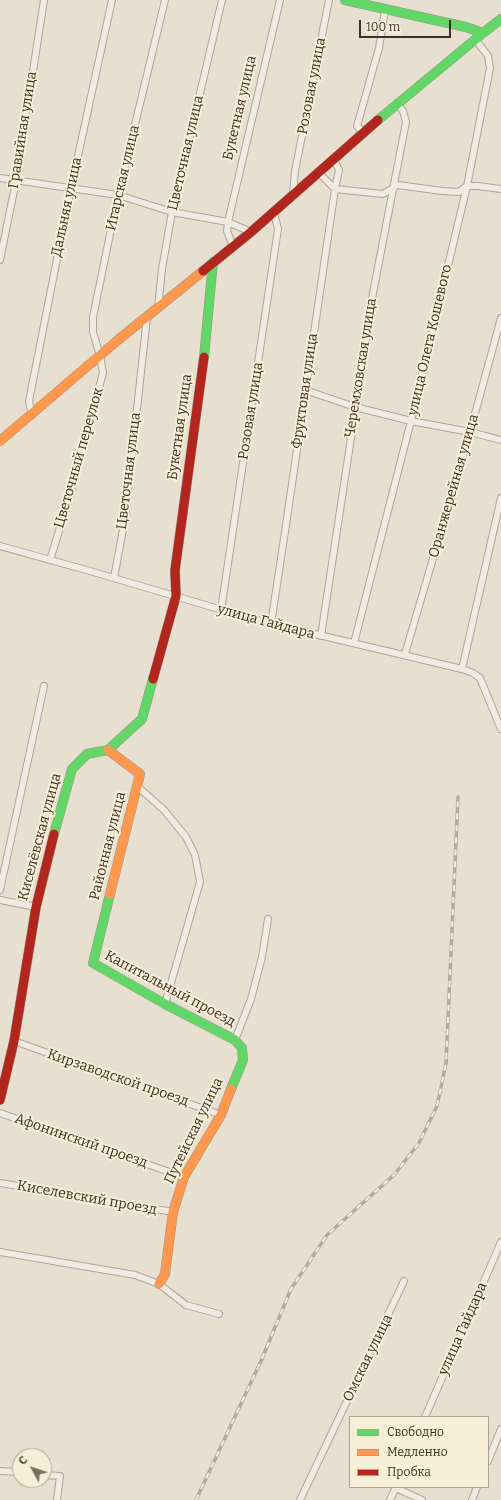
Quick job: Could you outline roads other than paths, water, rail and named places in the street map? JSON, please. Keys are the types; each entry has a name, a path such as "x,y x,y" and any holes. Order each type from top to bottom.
{"street":[{"name":"Гравийная улица","path":"0,260 16,181 44,0"},
{"name":"Дальняя улица","path":"32,415 28,401 71,188 112,0"},
{"name":"Игарская улица","path":"100,356 93,332 93,317 118,195 165,0"},
{"name":"Цветочная улица","path":"158,308 162,269 172,212 222,0"},
{"name":"Букетная улица","path":"233,246 227,230 228,222 280,0"},
{"name":"Розовая улица","path":"292,197 329,0"},
{"path":"345,0 466,27 483,33"},
{"path":"364,134 357,126 379,48 385,10"},
{"path":"0,441 100,356 274,213 397,104 474,39 501,19"},
{"name":"улица Олега Кошевого","path":"354,643 411,421 467,186 490,68 488,56 474,39"},
{"name":"Черемховская улица","path":"321,636 373,293 392,188 406,122 403,111 397,104"},
{"name":"Фруктовая улица","path":"270,624 339,170 334,160"},
{"path":"319,173 335,189 383,194 398,185 459,192 467,186 501,189"},
{"path":"0,178 118,195 172,212 228,222 250,232"},
{"name":"Розовая улица","path":"220,610 278,229 274,213"},
{"name":"Букетная улица","path":"176,596 175,570 204,354 213,262"},
{"name":"Цветочная улица","path":"114,578 125,519 147,317"},
{"name":"Оранжерейная улица","path":"405,654 470,432 501,318"},
{"name":"Цветочный переулок","path":"50,560 70,495 103,373 100,356"},
{"path":"306,390 355,407 411,421 470,432 501,440"},
{"path":"462,668 501,498"},
{"name":"улица Гайдара","path":"0,546 270,624 462,668 480,678 501,729"},
{"path":"108,750 142,718 176,596"},
{"path":"0,890 44,686"},
{"name":"Районная улица","path":"93,963 140,774 108,750"},
{"name":"Киселёвская улица","path":"0,1100 14,1041 36,907 44,871 72,769 88,754 108,750"},
{"path":"138,786 164,810 186,837 195,855 200,882 165,1004"},
{"path":"0,900 36,907"},
{"path":"235,1040 251,999 262,957 268,919"},
{"name":"Капитальный проезд","path":"93,963 165,1004 235,1040"},
{"name":"Путейская улица","path":"159,1284 165,1274 173,1212 184,1178 221,1115 243,1060 242,1048 235,1040"},
{"name":"Кирзаводской проезд","path":"14,1041 221,1115"},
{"name":"Афонинский проезд","path":"0,1113 184,1178"},
{"name":"Киселевский проезд","path":"0,1183 173,1212"},
{"name":"улица Гайдара","path":"425,1416 501,1242"},
{"path":"0,1252 135,1275 159,1284 186,1304 219,1314"},
{"name":"Омская улица","path":"300,1500 404,1281"},
{"path":"489,1459 501,1429"},
{"path":"0,1471 12,1472"},
{"path":"52,1476 60,1476 57,1500"},
{"path":"390,1500 396,1488 422,1500"},
{"path":"472,1500 477,1488"}],"railway":[{"path":"196,1500 261,1361 291,1289 327,1235 394,1175 419,1143 437,1106 446,1063 458,797"}]}
